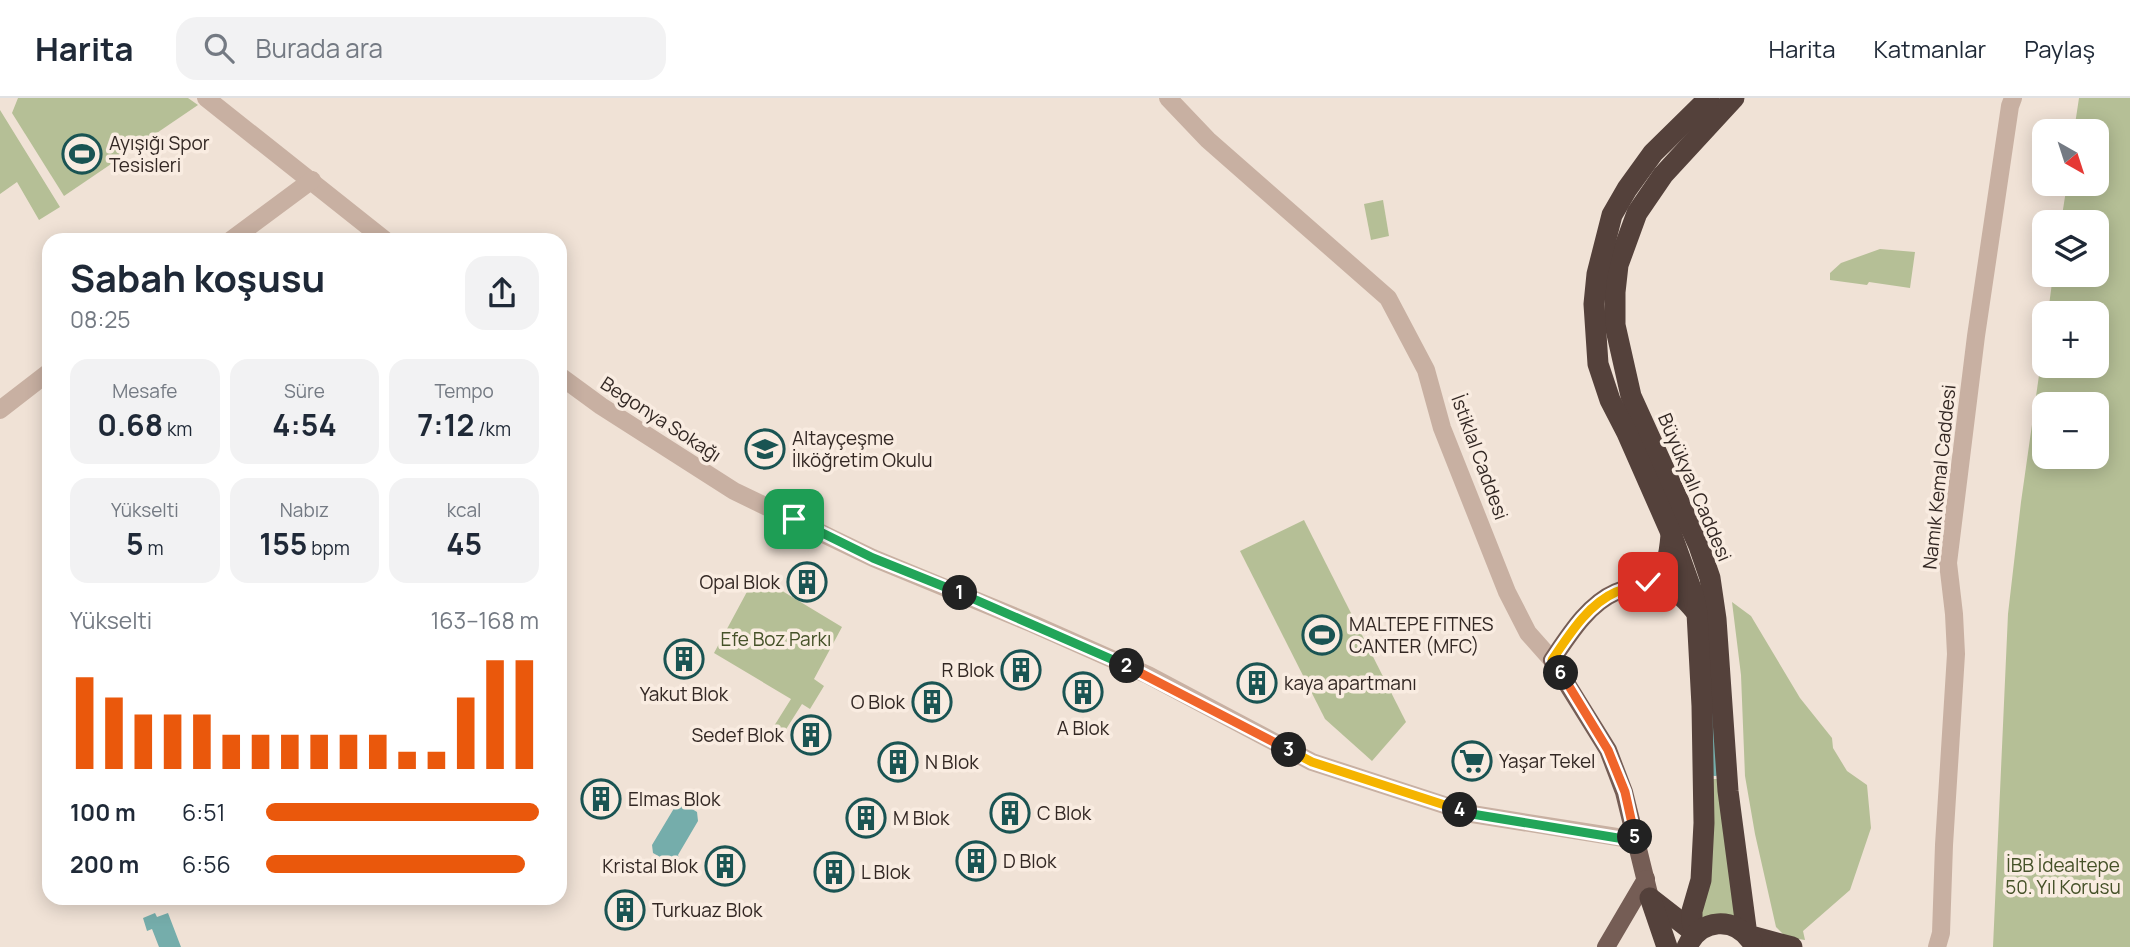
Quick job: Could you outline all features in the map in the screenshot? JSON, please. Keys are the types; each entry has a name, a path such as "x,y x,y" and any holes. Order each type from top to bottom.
{"highway":[{"name":"Büyükyalı Caddesi","path":"1691,940 1692,911 1701,880 1704,823 1697,613 1690,584 1671,533 1610,400 1598,364 1594,303 1600,261 1612,215 1653,153 1709,98"},
{"name":"Büyükyalı Caddesi","path":"1734,98 1663,175 1637,213 1618,265 1615,326 1630,396 1699,546 1710,579 1716,619 1722,723 1750,941"},
{"name":"Büyükyalı Caddesi","path":"1648,582 1660,573 1669,559 1671,533"},
{"path":"1648,582 1667,586 1682,595 1697,613"},
{"path":"1738,860 1751,905 1768,929 1795,947"},
{"path":"1648,889 1691,940 1712,924 1722,923 1740,929 1750,941 1795,947"},
{"name":"İstiklal Caddesi","path":"1648,889 1667,947"}],"main road":[{"path":"1552,660 1595,605 1614,592 1648,582"},
{"name":"İstiklal Caddesi","path":"1552,660 1608,750 1625,792 1648,889"},
{"path":"1606,947 1648,889"}],"street":[{"path":"205,98 376,233"},
{"name":"İstiklal Caddesi","path":"1168,98 1208,140 1388,298 1426,370 1443,428 1507,593 1528,633 1552,660"},
{"name":"Namık Kemal Caddesi","path":"1937,947 1941,933 1956,654 1948,563 1976,336 2012,98"},
{"path":"240,233 312,180"},
{"path":"0,410 42,377"},
{"name":"Begonya Sokağı","path":"567,381 734,491 873,558 1148,675 1312,762 1472,814 1636,841"}],"green space":[{"name":"Ayışığı Spor Tesisleri","path":"18,98 188,98 198,105 64,196 12,113"},
{"name":"İBB İdealtepe 50. Yıl Korusu","path":"2079,98 2130,98 2130,947 1993,947 2008,614 2032,425 2032,469 2109,469 2109,392 2037,392 2039,378 2109,378 2109,301 2050,301 2051,287 2109,287 2109,210 2063,210 2065,196 2109,196 2109,119 2076,119"},
{"path":"0,110 60,207 39,220 17,182 0,194"},
{"path":"1383,200 1389,236 1371,240 1364,204"},
{"path":"1880,249 1915,252 1910,288 1830,280 1830,273 1841,263"},
{"name":"MALTEPE FITNES CANTER (MFC)","path":"1304,520 1406,722 1372,761 1325,719 1240,551"},
{"name":"Efe Boz Parkı","path":"756,575 842,627 814,679 824,686 810,709 802,704 778,742 769,734 791,699 714,653"},
{"path":"1732,602 1751,616 1800,698 1832,738 1833,748 1847,771 1867,785 1871,828 1850,890 1803,931 1805,940 1786,937 1776,927 1755,834 1745,776 1741,675"},
{"path":"1713,779 1718,779 1741,925 1695,922"}],"water":[{"path":"684,804 697,812 698,821 678,855 681,864 668,870 664,868 662,858 653,853 652,845 676,805"},
{"path":"155,913 157,917 168,913 181,947 159,947 152,929 147,931 143,918"}],"waterway":[{"path":"1712,715 1715,770"}],"place":[{"name":"Ayışığı Spor Tesisleri","path":"82,154"},
{"name":"Altayçeşme İlköğretim Okulu","path":"765,449"},
{"name":"Opal Blok","path":"807,582"},
{"name":"MALTEPE FITNES CANTER (MFC)","path":"1322,635"},
{"name":"Yakut Blok","path":"684,659"},
{"name":"R Blok","path":"1021,670"},
{"name":"kaya apartmanı","path":"1257,683"},
{"name":"A Blok","path":"1083,692"},
{"name":"O Blok","path":"932,702"},
{"name":"Sedef Blok","path":"811,735"},
{"name":"Yaşar Tekel","path":"1472,761"},
{"name":"N Blok","path":"898,762"},
{"name":"Elmas Blok","path":"601,799"},
{"name":"C Blok","path":"1010,813"},
{"name":"M Blok","path":"866,818"},
{"name":"D Blok","path":"976,861"},
{"name":"Kristal Blok","path":"725,866"},
{"name":"L Blok","path":"834,872"},
{"name":"Turkuaz Blok","path":"625,910"}],"route":[{"path":"794,519 873,558 1148,675 1312,762 1472,814 1636,841 1625,792 1608,750 1552,660 1595,605 1614,592 1648,582"}]}
